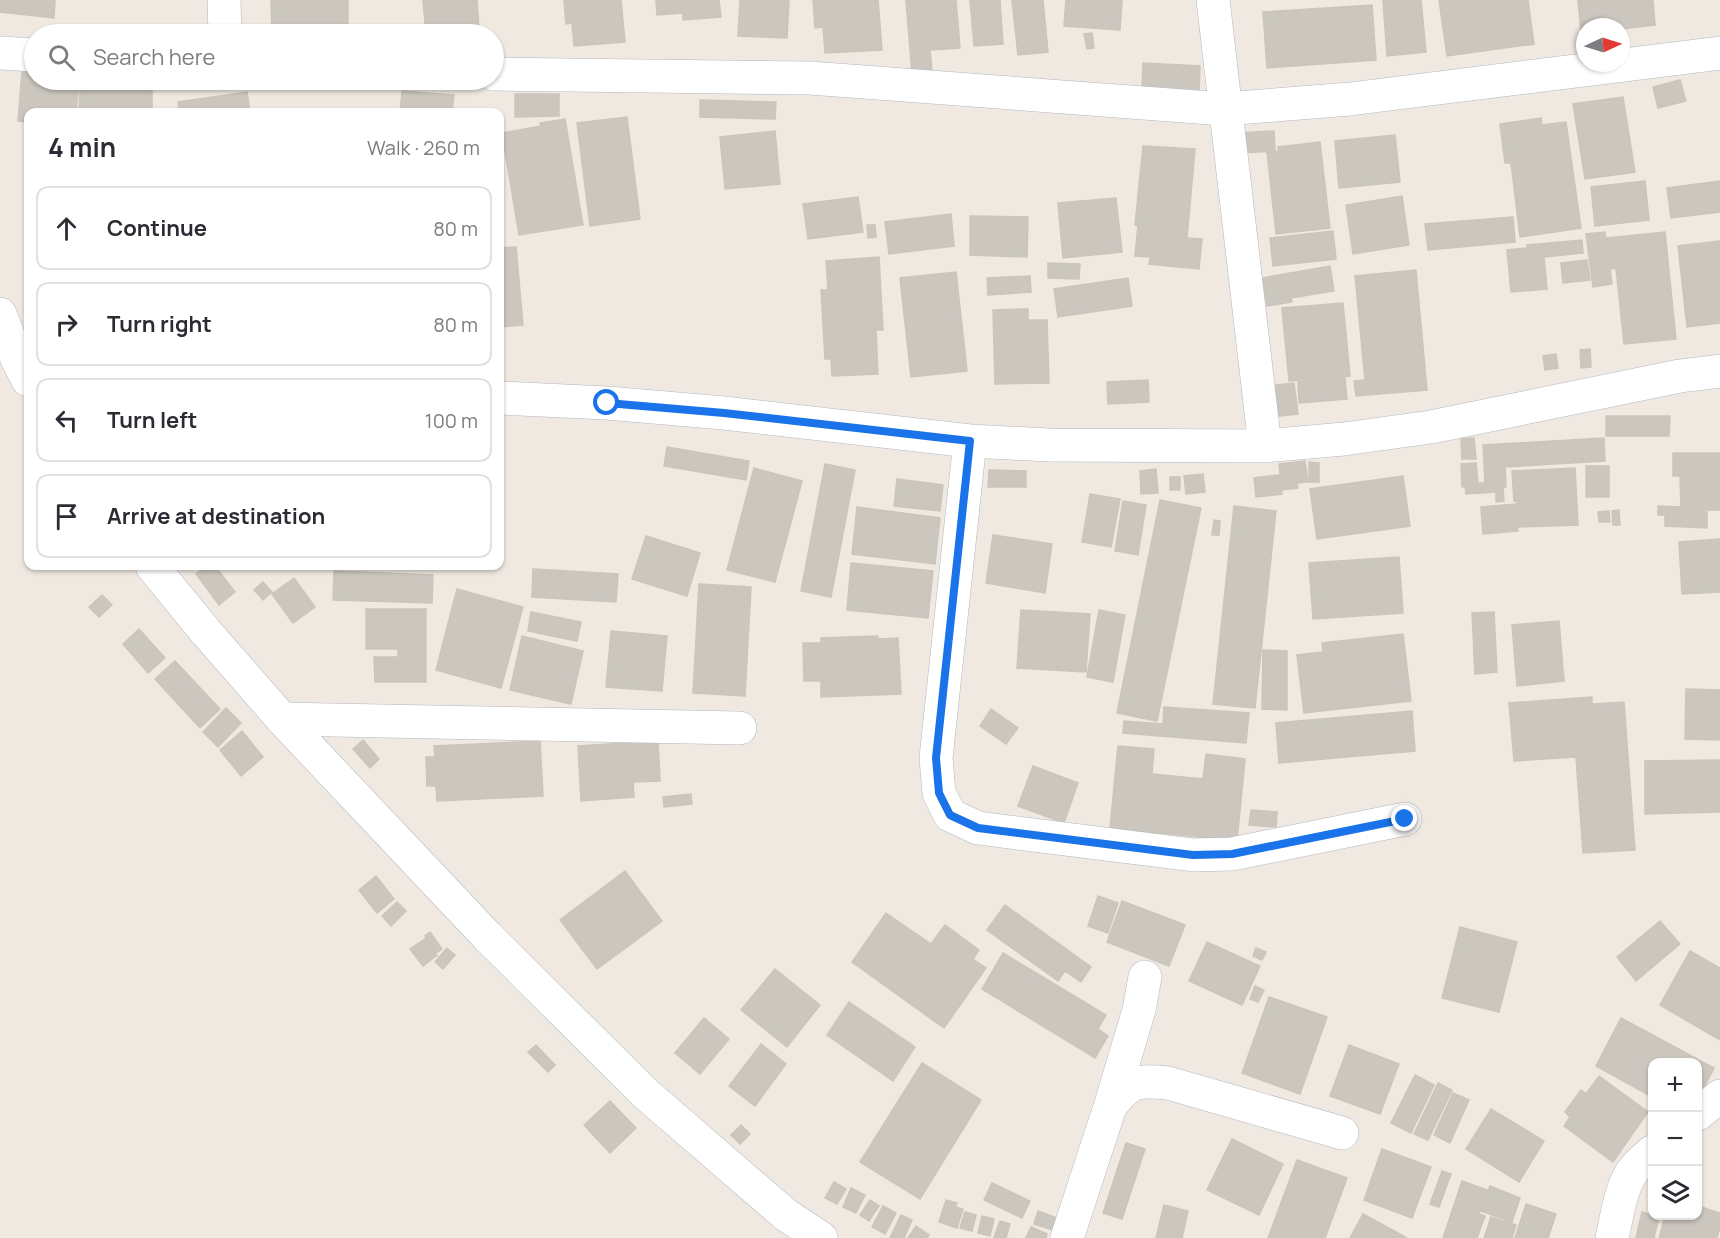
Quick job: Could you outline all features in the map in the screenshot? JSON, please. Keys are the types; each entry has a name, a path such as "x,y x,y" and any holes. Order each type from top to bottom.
{"street":[{"path":"224,0 225,24"},
{"path":"1213,0 1265,446"},
{"path":"0,53 24,54"},
{"path":"504,74 810,78 1224,108 1350,99 1720,53"},
{"path":"0,314 24,372"},
{"path":"504,398 607,403 724,413 970,441 1049,445 1265,446 1344,439 1431,427 1680,376 1720,371"},
{"path":"970,441 936,758 939,793 950,815 978,828 1193,855 1232,854 1405,819"},
{"path":"155,570 282,719 487,936 646,1094 786,1215 821,1238"},
{"path":"282,719 740,728"},
{"path":"1067,1238 1139,1010 1145,976"},
{"path":"1110,1107 1122,1090 1142,1080 1168,1083 1342,1133"},
{"path":"1700,1112 1720,1095"},
{"path":"1612,1238 1630,1174 1648,1156"}],"building":[{"path":"0,0 55,0 54,18 0,12"},
{"path":"271,0 348,0 348,24 272,24"},
{"path":"423,0 477,0 479,24 425,24"},
{"path":"564,0 621,0 625,42 574,46 572,23 566,24"},
{"path":"656,0 719,0 721,17 683,20 683,13 657,15"},
{"path":"740,0 789,0 787,38 738,36"},
{"path":"813,0 878,0 882,50 825,53 823,27 815,28"},
{"path":"906,0 956,0 960,48 930,50 932,71 912,73"},
{"path":"970,0 1000,0 1003,44 974,46"},
{"path":"1012,0 1043,0 1048,52 1018,55"},
{"path":"1066,0 1122,0 1120,30 1064,26"},
{"path":"1383,0 1421,0 1426,52 1387,56"},
{"path":"1439,0 1528,0 1534,44 1447,56"},
{"path":"1578,0 1653,0 1655,25 1630,28 1630,18 1580,18"},
{"path":"1372,5 1376,60 1267,68 1263,12"},
{"path":"1092,33 1094,48 1087,49 1084,34"},
{"path":"1143,63 1200,66 1199,92 1142,89"},
{"path":"22,72 24,72 24,90 78,90 76,108 24,108 24,122 18,121"},
{"path":"1680,80 1686,101 1658,108 1653,87"},
{"path":"80,90 152,90 152,108 79,108"},
{"path":"402,91 454,95 452,108 400,108"},
{"path":"247,92 249,108 179,108 178,102"},
{"path":"515,94 559,94 559,116 515,117"},
{"path":"1623,97 1635,172 1585,179 1573,104"},
{"path":"700,100 776,102 775,119 700,117"},
{"path":"627,117 640,219 590,226 577,123"},
{"path":"1541,118 1542,125 1566,122 1581,228 1520,237 1511,163 1505,163 1500,124"},
{"path":"565,119 583,225 519,235 504,133 541,126 540,123"},
{"path":"775,131 780,184 725,189 720,137"},
{"path":"1274,131 1275,151 1239,153 1238,133"},
{"path":"1395,135 1400,182 1339,188 1335,141"},
{"path":"1320,142 1330,228 1276,234 1267,152 1279,151 1278,147"},
{"path":"1143,146 1195,149 1187,238 1202,239 1199,269 1149,264 1150,257 1135,256 1138,225 1135,225"},
{"path":"1645,181 1649,220 1595,226 1591,187"},
{"path":"1720,181 1720,212 1671,218 1667,188"},
{"path":"1402,196 1409,245 1353,254 1346,205"},
{"path":"858,197 863,232 808,239 803,204"},
{"path":"1116,198 1122,252 1063,258 1058,203"},
{"path":"951,214 954,246 889,254 885,222"},
{"path":"970,216 1028,217 1027,257 970,255"},
{"path":"1513,217 1515,242 1428,250 1425,224"},
{"path":"867,225 875,225 876,237 868,238"},
{"path":"1333,231 1336,259 1273,266 1270,238"},
{"path":"1605,232 1612,284 1593,287 1586,234"},
{"path":"1665,232 1676,339 1624,344 1616,268 1611,269 1607,238"},
{"path":"1582,240 1583,253 1544,257 1547,289 1511,292 1507,250 1527,248 1527,245"},
{"path":"1720,241 1720,323 1687,327 1678,246"},
{"path":"516,247 523,325 504,327 504,248"},
{"path":"879,257 883,330 876,330 878,374 832,376 831,359 825,359 821,290 828,290 826,261"},
{"path":"1587,260 1590,280 1563,283 1561,263"},
{"path":"1048,263 1080,264 1079,279 1048,278"},
{"path":"1330,266 1334,291 1291,298 1292,302 1267,306 1262,278"},
{"path":"1416,270 1427,390 1356,396 1354,381 1365,380 1355,276"},
{"path":"956,272 967,371 911,377 900,278"},
{"path":"1030,276 1031,292 988,295 987,278"},
{"path":"1128,278 1132,306 1058,317 1054,289"},
{"path":"1343,303 1350,376 1289,381 1282,308"},
{"path":"1028,309 1028,320 1047,320 1049,383 995,384 993,310"},
{"path":"1590,349 1591,367 1581,368 1580,350"},
{"path":"1556,354 1558,368 1545,370 1543,356"},
{"path":"1345,378 1347,399 1299,403 1298,382"},
{"path":"1148,380 1149,402 1108,404 1107,382"},
{"path":"1294,383 1298,414 1271,417 1267,386"},
{"path":"1606,416 1670,416 1669,436 1606,436"},
{"path":"1474,438 1476,459 1462,459 1461,439"},
{"path":"1604,438 1605,461 1505,467 1504,501 1496,502 1496,492 1466,494 1465,486 1462,487 1461,464 1476,463 1478,483 1485,483 1483,445"},
{"path":"667,447 749,461 746,480 664,466"},
{"path":"1673,453 1720,453 1720,510 1681,510 1680,476 1673,476"},
{"path":"1305,461 1308,482 1297,483 1298,488 1282,490 1279,464"},
{"path":"1309,462 1319,463 1319,482 1309,482"},
{"path":"825,464 855,470 831,597 801,591"},
{"path":"1586,466 1609,466 1609,497 1586,497"},
{"path":"754,468 802,481 775,582 727,570"},
{"path":"1575,468 1578,525 1518,527 1512,471"},
{"path":"1156,469 1158,493 1141,494 1140,471"},
{"path":"989,470 1026,471 1026,487 988,487"},
{"path":"1203,474 1205,492 1186,494 1184,476"},
{"path":"1279,475 1282,494 1256,497 1254,478"},
{"path":"1403,476 1410,526 1317,539 1310,489"},
{"path":"1170,477 1180,477 1180,490 1170,490"},
{"path":"897,479 943,485 940,511 894,506"},
{"path":"1090,494 1120,499 1111,547 1082,542"},
{"path":"1160,500 1201,508 1157,721 1117,713"},
{"path":"1123,501 1146,505 1138,555 1115,551"},
{"path":"1516,504 1518,531 1483,534 1481,507"},
{"path":"1234,506 1276,511 1255,708 1213,704"},
{"path":"1658,506 1680,507 1680,511 1707,512 1707,528 1665,526 1665,515 1658,515"},
{"path":"857,507 940,518 935,564 852,554"},
{"path":"1619,510 1620,525 1613,525 1612,511"},
{"path":"1609,511 1610,522 1599,522 1598,512"},
{"path":"1214,520 1220,521 1219,535 1212,535"},
{"path":"993,535 1052,544 1045,593 986,583"},
{"path":"646,536 700,553 687,596 632,579"},
{"path":"1720,539 1720,592 1682,594 1679,542"},
{"path":"1399,557 1403,613 1313,619 1309,563"},
{"path":"851,563 933,571 928,618 847,610"},
{"path":"533,569 618,574 616,602 532,597"},
{"path":"202,570 218,570 235,592 219,605 196,574"},
{"path":"334,571 433,575 432,603 333,600"},
{"path":"294,578 315,607 293,623 272,594"},
{"path":"263,582 272,592 263,600 254,590"},
{"path":"699,584 751,587 745,696 693,693"},
{"path":"457,589 523,607 501,688 436,670"},
{"path":"102,595 112,605 99,617 89,607"},
{"path":"366,609 426,609 426,682 375,682 374,657 398,657 398,649 366,649"},
{"path":"1021,610 1090,614 1086,672 1017,668"},
{"path":"1099,610 1125,615 1113,682 1087,677"},
{"path":"531,612 581,622 577,641 528,631"},
{"path":"1494,612 1497,672 1475,674 1472,613"},
{"path":"1559,621 1564,681 1517,686 1512,625"},
{"path":"139,629 165,658 148,673 123,644"},
{"path":"611,631 667,636 662,691 606,687"},
{"path":"1403,634 1411,701 1304,713 1297,655 1323,652 1322,643"},
{"path":"522,636 583,651 571,704 510,690"},
{"path":"878,636 878,639 898,638 901,694 821,697 821,681 804,681 803,643 821,643 821,638"},
{"path":"1263,650 1287,651 1287,710 1262,709"},
{"path":"175,661 220,709 200,728 155,679"},
{"path":"1686,689 1720,690 1720,740 1685,739"},
{"path":"1592,697 1592,704 1624,702 1635,850 1583,853 1576,757 1514,761 1509,703"},
{"path":"1164,707 1249,713 1246,743 1123,733 1124,721 1163,724"},
{"path":"226,708 241,723 218,747 203,732"},
{"path":"991,709 1018,728 1006,744 980,726"},
{"path":"1412,711 1415,751 1279,763 1276,723"},
{"path":"242,731 263,757 241,776 220,750"},
{"path":"363,740 379,759 370,768 353,749"},
{"path":"540,741 543,796 437,801 436,786 427,786 426,757 435,757 434,746"},
{"path":"658,741 660,781 633,782 634,797 581,801 578,746"},
{"path":"1118,746 1154,749 1152,774 1203,779 1206,754 1245,759 1237,841 1110,828"},
{"path":"1720,760 1720,812 1645,814 1645,761"},
{"path":"1033,766 1078,783 1064,823 1018,806"},
{"path":"691,794 692,804 664,807 663,797"},
{"path":"1251,810 1277,812 1276,827 1249,825"},
{"path":"625,871 662,921 597,969 560,920"},
{"path":"376,876 394,899 377,913 359,890"},
{"path":"1098,896 1118,903 1108,933 1088,926"},
{"path":"1122,901 1185,925 1169,966 1107,942"},
{"path":"397,902 406,911 391,926 382,916"},
{"path":"1005,905 1091,967 1081,982 1065,971 1058,981 987,930"},
{"path":"886,913 931,944 945,925 979,950 973,959 986,968 944,1028 852,962"},
{"path":"1660,921 1680,944 1636,981 1617,957"},
{"path":"1460,927 1517,942 1499,1012 1442,998"},
{"path":"430,932 442,949 436,953 425,936"},
{"path":"425,939 437,955 423,966 410,949"},
{"path":"1207,942 1260,966 1242,1005 1189,981"},
{"path":"447,948 455,955 443,969 435,962"},
{"path":"1256,948 1266,952 1262,960 1253,956"},
{"path":"1690,951 1720,968 1720,1040 1660,1005"},
{"path":"1003,953 1106,1015 1098,1029 1108,1036 1095,1058 982,989"},
{"path":"775,969 820,1005 787,1047 741,1010"},
{"path":"1255,986 1264,990 1258,1002 1250,999"},
{"path":"1269,997 1327,1017 1300,1094 1242,1073"},
{"path":"849,1002 915,1047 893,1081 827,1035"},
{"path":"704,1018 729,1039 700,1074 675,1053"},
{"path":"1621,1018 1695,1058 1648,1058 1648,1095 1596,1066"},
{"path":"761,1044 786,1064 755,1106 729,1086"},
{"path":"536,1045 555,1065 548,1072 528,1052"},
{"path":"1349,1045 1399,1064 1380,1114 1330,1096"},
{"path":"1702,1062 1714,1068 1702,1091"},
{"path":"922,1063 981,1100 920,1199 860,1162"},
{"path":"1415,1075 1434,1085 1411,1133 1391,1123"},
{"path":"1599,1076 1648,1112 1613,1162 1564,1126 1570,1117 1565,1112 1581,1090 1586,1094"},
{"path":"1438,1083 1452,1090 1428,1140 1414,1134"},
{"path":"1453,1093 1469,1100 1450,1143 1434,1135"},
{"path":"610,1101 636,1128 610,1153 584,1125"},
{"path":"1491,1109 1544,1141 1519,1182 1466,1149"},
{"path":"741,1125 750,1134 740,1144 731,1135"},
{"path":"1232,1139 1283,1164 1259,1215 1207,1190"},
{"path":"1126,1143 1145,1149 1122,1219 1103,1213"},
{"path":"1382,1149 1431,1167 1412,1218 1364,1200"},
{"path":"1297,1160 1347,1178 1325,1238 1268,1238"},
{"path":"1442,1171 1451,1174 1439,1207 1430,1204"},
{"path":"1462,1181 1487,1190 1479,1214 1485,1216 1477,1238 1443,1238"},
{"path":"834,1182 846,1189 837,1204 825,1198"},
{"path":"992,1183 1030,1201 1022,1218 984,1200"},
{"path":"1490,1186 1520,1198 1512,1222 1481,1211"},
{"path":"851,1188 865,1195 856,1213 843,1207"},
{"path":"870,1200 879,1206 869,1221 860,1215"},
{"path":"946,1200 957,1203 955,1207 963,1209 957,1228 939,1222"},
{"path":"1526,1204 1556,1214 1548,1238 1515,1238"},
{"path":"1164,1205 1188,1211 1182,1238 1156,1238"},
{"path":"883,1206 896,1213 885,1234 872,1227"},
{"path":"1702,1207 1720,1213 1717,1238 1659,1238 1664,1220 1702,1220"},
{"path":"1038,1211 1057,1218 1053,1230 1034,1224"},
{"path":"965,1212 976,1215 972,1231 960,1228"},
{"path":"1642,1212 1648,1214 1648,1220 1658,1220 1654,1238 1636,1238"},
{"path":"1363,1214 1407,1238 1350,1238"},
{"path":"901,1215 912,1220 904,1238 890,1238"},
{"path":"982,1216 994,1219 990,1236 978,1233"},
{"path":"1491,1217 1516,1225 1512,1238 1484,1238"},
{"path":"1000,1221 1010,1224 1006,1238 994,1238"},
{"path":"916,1226 929,1235 927,1238 908,1238"},
{"path":"1031,1227 1047,1234 1046,1238 1026,1238"}],"route":[{"path":"607,403 724,413 970,441 936,758 939,793 950,815 978,828 1193,855 1232,854 1405,819"}]}
